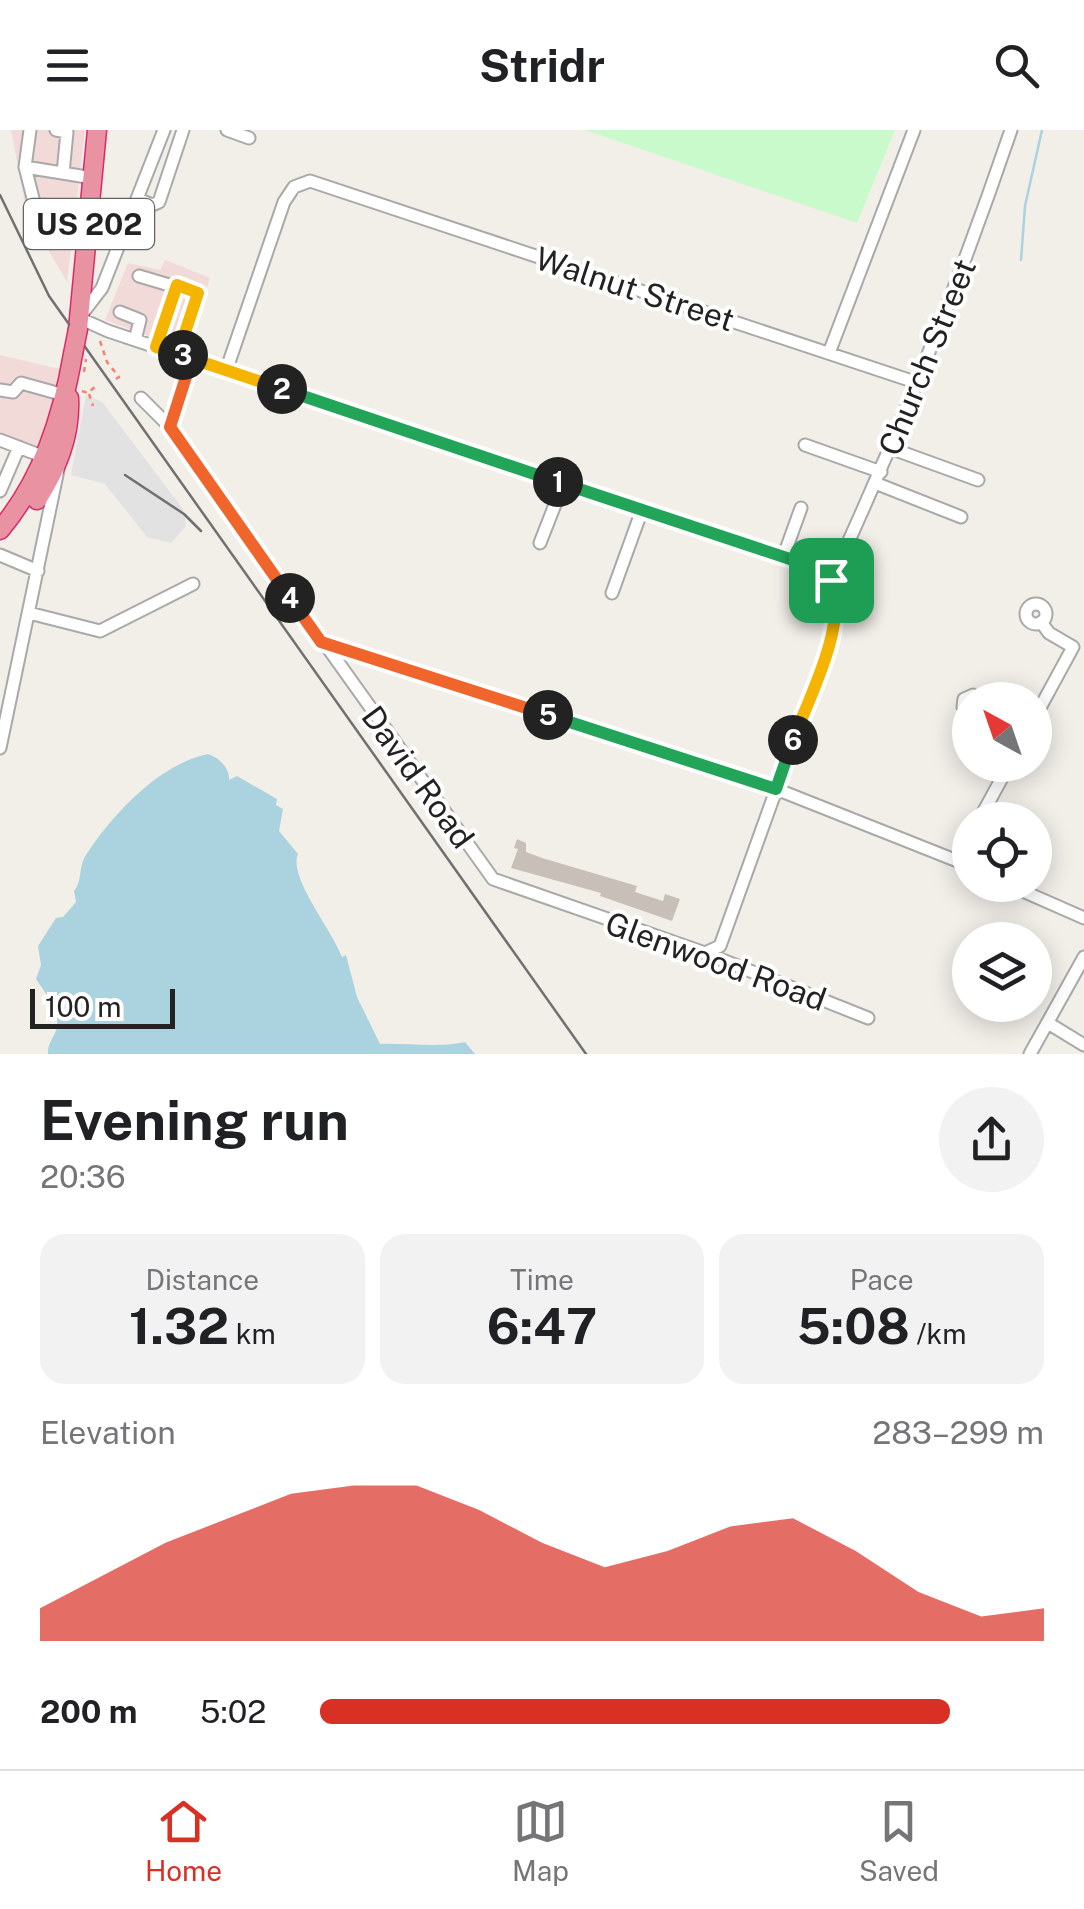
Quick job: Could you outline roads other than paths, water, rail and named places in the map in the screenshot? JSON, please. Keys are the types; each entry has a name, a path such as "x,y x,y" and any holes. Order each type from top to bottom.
{"highway":[{"name":"US 202","path":"0,551 24,519 70,416 74,354 82,329 97,130"},
{"path":"0,530 52,460"}],"street":[{"path":"30,130 26,166 36,210"},
{"path":"56,130 68,132 63,173"},
{"path":"164,130 115,259 82,329 192,358 817,568 831,580 838,595 836,623 720,946 705,953"},
{"path":"138,199 159,202 184,130"},
{"path":"227,130 249,138"},
{"path":"829,353 914,130"},
{"name":"Church Street","path":"831,580 918,383 1011,130"},
{"path":"26,166 93,178"},
{"name":"Walnut Street","path":"226,371 289,190 310,181 918,383"},
{"path":"86,257 96,264 115,259"},
{"path":"139,276 198,293 178,354"},
{"path":"156,347 176,287"},
{"path":"120,312 140,320 134,340"},
{"path":"170,427 192,358"},
{"path":"0,390 12,392 21,383 71,390"},
{"name":"David Road","path":"141,398 170,427 492,879 563,905"},
{"path":"0,440 52,460 38,571 5,700 0,748"},
{"path":"805,445 962,517"},
{"path":"0,490 19,447"},
{"path":"890,448 978,480"},
{"path":"540,543 564,484"},
{"path":"783,558 801,508"},
{"path":"612,594 642,510"},
{"path":"0,551 38,571"},
{"path":"29,612 100,632 193,584"},
{"path":"1042,622 1050,633 1073,647 1052,686"},
{"path":"321,642 776,789 952,858"},
{"path":"1048,902 1084,918"},
{"name":"Glenwood Road","path":"563,905 705,953 868,1018"},
{"path":"1052,1015 1084,957"},
{"path":"1030,1054 1048,1022 1084,1045"}],"water":[{"path":"208,754 223,764 229,780 237,776 277,799 276,805 283,809 279,831 298,854 299,876 305,889 342,957 346,955 357,997 380,1044 465,1042 475,1054 48,1054 57,1019 51,1001 36,979 41,965 38,946 56,918 63,917 76,902 74,891 84,860 109,824 155,780 172,768"}],"waterway":[{"path":"1021,260 1025,206 1042,130"}],"tram line":[{"path":"0,195 49,296 586,1054"},
{"path":"125,475 184,514 201,531"}]}
